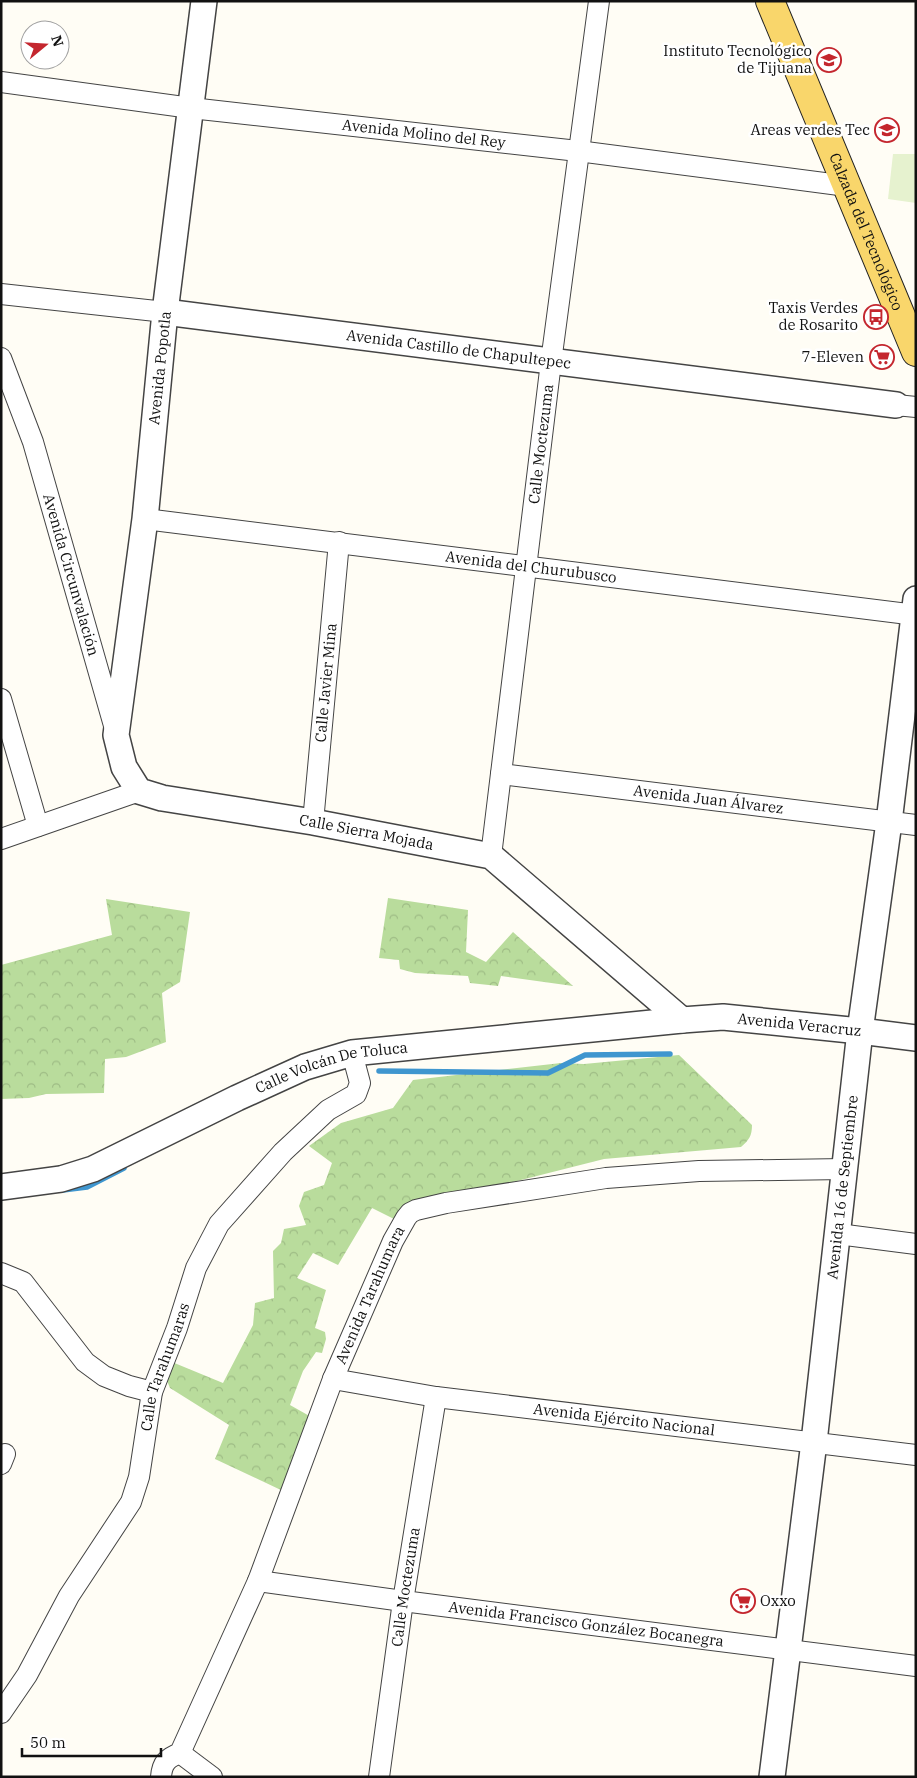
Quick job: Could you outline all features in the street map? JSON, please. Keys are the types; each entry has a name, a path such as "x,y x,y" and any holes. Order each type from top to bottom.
{"main road":[{"name":"Calzada del Tecnológico","path":"770,1 916,352"}],"street":[{"name":"Avenida Popotla","path":"116,735 145,519 165,312 204,1"},
{"name":"Calle Moctezuma","path":"491,856 528,566 551,362 599,1"},
{"name":"Avenida Molino del Rey","path":"1,82 192,108 578,151 847,186"},
{"name":"Avenida Castillo de Chapultepec","path":"1,294 165,312 906,406"},
{"name":"Avenida Circunvalación","path":"1,358 34,442 124,767 139,791"},
{"name":"Avenida del Churubusco","path":"145,519 528,566 915,610"},
{"name":"Calle Javier Mina","path":"313,822 339,542"},
{"name":"Avenida 16 de Septiembre","path":"772,1777 814,1442 860,1031 889,822 915,610"},
{"path":"1,699 38,826"},
{"name":"Avenida Juan Álvarez","path":"501,774 916,825"},
{"name":"Calle Sierra Mojada","path":"139,791 162,798 313,822 491,856 682,1020"},
{"path":"1,839 139,791"},
{"name":"Avenida Veracruz","path":"682,1020 723,1018 916,1038"},
{"name":"Calle Volcán De Toluca","path":"1,1187 61,1178 93,1169 237,1098 305,1067 352,1053 682,1020"},
{"name":"Calle Tarahumaras","path":"5,1702 27,1675 69,1596 131,1502 139,1477 152,1392 177,1328 196,1268 219,1224 283,1152 328,1110 356,1094 360,1083 352,1053"},
{"name":"Avenida Tarahumara","path":"162,1777 164,1762 170,1756 180,1753 258,1581 333,1379 393,1242 406,1218 416,1210 446,1203 606,1178 698,1171 845,1169"},
{"path":"838,1234 916,1244"},
{"path":"1,1273 23,1282 85,1362 104,1376 129,1386 152,1392"},
{"name":"Avenida Ejército Nacional","path":"333,1379 436,1397 916,1455"},
{"name":"Calle Moctezuma","path":"379,1777 403,1601 436,1397"},
{"name":"Avenida Francisco González Bocanegra","path":"258,1581 916,1666"},
{"path":"180,1753 212,1777"}],"green space":[{"path":"893,154 916,154 916,203 888,199"},
{"path":"388,898 468,910 466,952 486,962 513,932 573,986 501,976 498,986 470,983 468,976 415,973 400,969 399,960 379,958"},
{"path":"106,899 190,912 180,982 162,993 166,1042 126,1057 105,1059 104,1093 46,1094 29,1098 1,1099 1,965 112,935"},
{"path":"679,1055 752,1125 750,1138 741,1147 604,1159 513,1182 447,1210 404,1224 372,1208 338,1265 313,1253 297,1278 326,1290 315,1328 325,1332 326,1339 322,1353 316,1352 303,1371 290,1405 313,1418 283,1491 215,1459 229,1425 170,1388 165,1376 172,1362 223,1383 253,1325 255,1303 274,1298 273,1251 281,1243 284,1229 306,1225 299,1206 304,1192 324,1185 332,1163 309,1146 341,1123 393,1108 413,1080 561,1063 584,1064"}],"waterway":[{"path":"379,1071 548,1073 585,1055 670,1054"},
{"path":"63,1190 87,1187 124,1168"}],"place":[{"name":"Instituto Tecnológico de Tijuana","path":"829,60"},
{"name":"Areas verdes Tec","path":"887,130"},
{"name":"Taxis Verdes de Rosarito","path":"876,317"},
{"name":"7-Eleven","path":"882,357"},
{"name":"Oxxo","path":"743,1601"}]}
